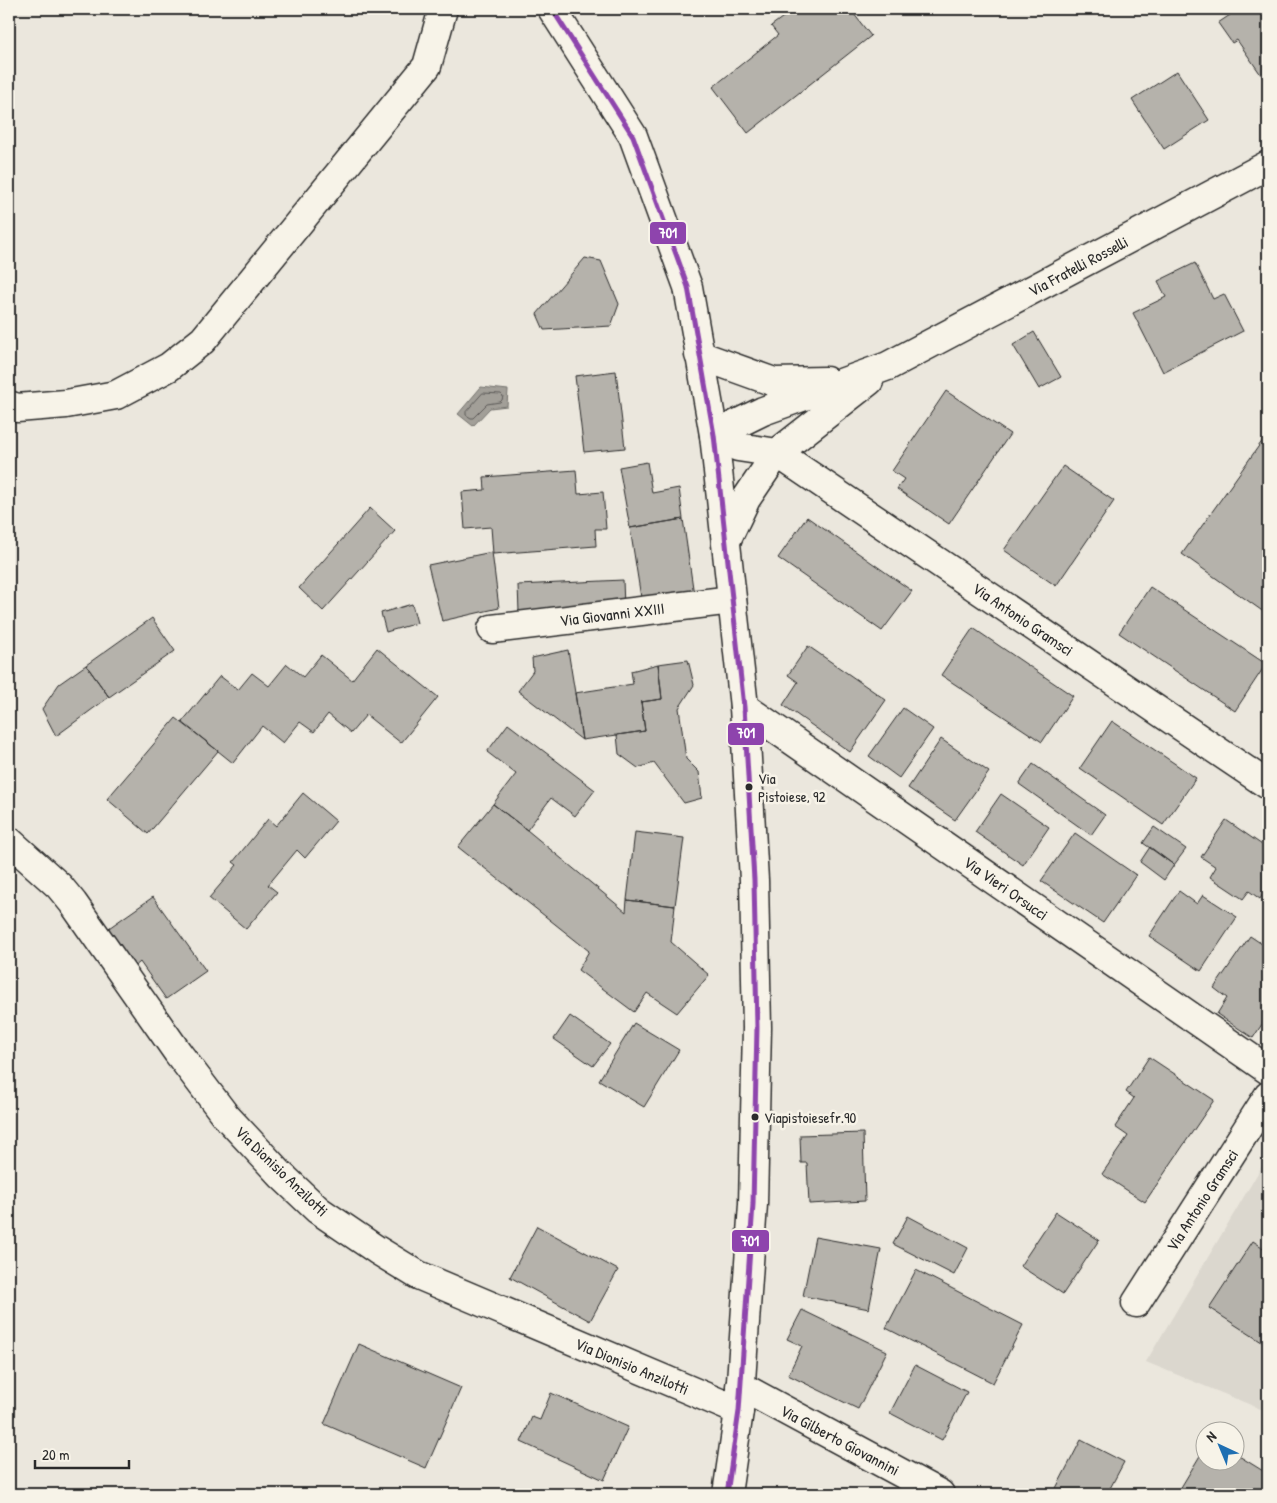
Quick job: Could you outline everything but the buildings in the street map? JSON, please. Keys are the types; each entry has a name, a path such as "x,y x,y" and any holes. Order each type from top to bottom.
{"street":[{"path":"9,405 17,408 66,404 116,395 169,368 203,340 427,66 443,9"},
{"path":"552,9 633,136 688,287 714,434 744,707 754,880 757,1028 752,1204 740,1399 727,1494"},
{"name":"Via Fratelli Rosselli","path":"714,434 763,411 888,366 1268,166"},
{"name":"Via Fratelli Rosselli","path":"700,355 774,382 822,382 888,366"},
{"name":"Via Fratelli Rosselli","path":"726,541 746,499 777,453 888,366"},
{"path":"714,434 738,447 777,453"},
{"name":"Via Antonio Gramsci","path":"777,453 1268,785"},
{"name":"Via Giovanni XXIII","path":"492,629 732,600"},
{"name":"Via Vieri Orsucci","path":"744,707 1268,1070"},
{"name":"Via Dionisio Anzilotti","path":"9,841 59,886 73,903 178,1053 225,1115 318,1210 418,1275 740,1399"},
{"name":"Via Antonio Gramsci","path":"1136,1303 1268,1096"},
{"name":"Via Gilberto Giovannini","path":"740,1399 940,1494"}],"shaded area":[{"path":"1268,1156 1268,1412 1146,1362"}],"water":[{"path":"481,387 508,390 507,406 490,408 473,426 458,414"}],"transit line":[{"name":"701","path":"552,9 633,136 688,287 714,435 744,707 754,880 757,1028 753,1204 739,1411 727,1494"}],"place":[{"name":"Via Pistoiese, 92","path":"749,787"},
{"name":"Viapistoiesefr.90","path":"755,1117"}]}
